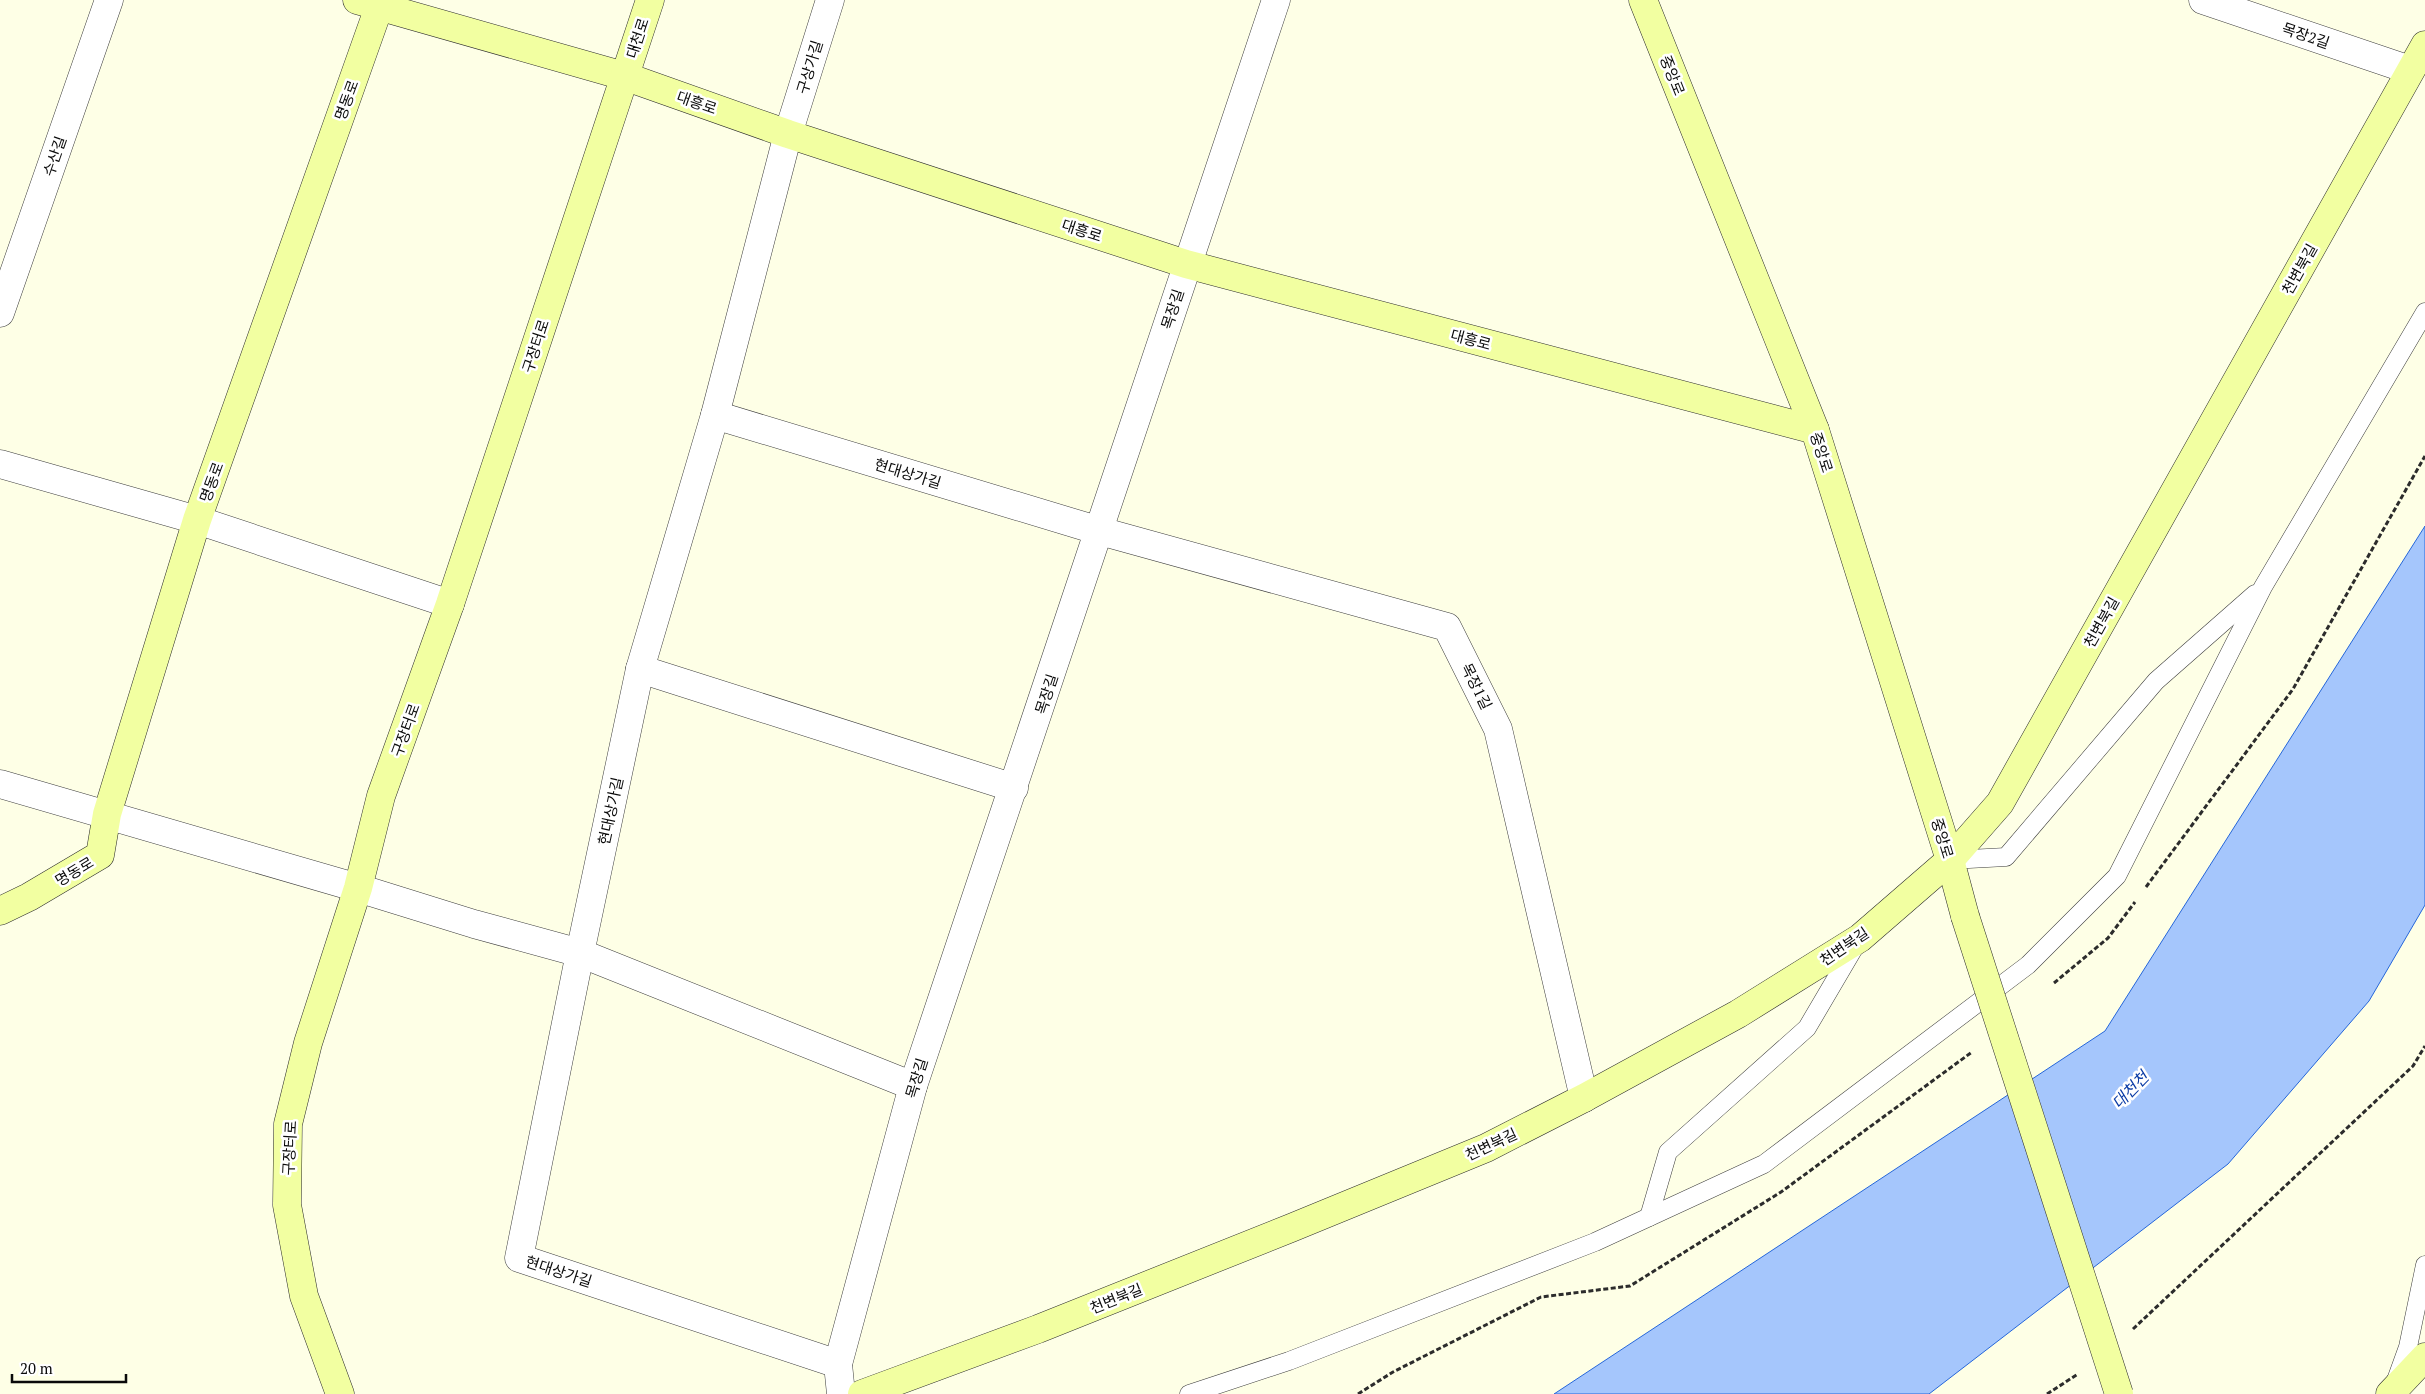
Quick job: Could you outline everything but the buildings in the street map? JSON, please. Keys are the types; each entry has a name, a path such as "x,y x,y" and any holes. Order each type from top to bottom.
{"street":[{"name":"수산길","path":"0,313 109,0"},
{"name":"대천로","path":"624,76 650,0"},
{"name":"구상가길","path":"788,134 830,0"},
{"name":"목장길","path":"840,1394 838,1364 913,1086 1100,531 1186,264 1276,0"},
{"name":"중앙로","path":"1643,0 1816,430 1950,860 1965,916 2119,1394"},
{"name":"목장2길","path":"2203,0 2410,70"},
{"name":"대흥로","path":"372,2 624,76 788,134 1186,264 1816,430"},
{"name":"명동로","path":"0,911 29,897 100,855 107,814 197,520 372,2"},
{"name":"천변북길","path":"862,1394 1038,1329 1486,1148 1584,1098 1738,1014 1860,938 1950,860 2000,802 2425,45"},
{"name":"구장터로","path":"340,1394 304,1296 287,1205 288,1124 308,1043 358,888 381,796 450,604 624,76"},
{"name":"현대상가길","path":"788,134 715,415 640,669 580,953 519,1258 838,1364"},
{"name":"현대상가길","path":"715,415 1100,531"},
{"path":"0,464 197,520 450,604"},
{"name":"목장1길","path":"1100,531 1447,627 1498,729 1584,1098"},
{"path":"640,669 1014,788"},
{"path":"0,784 358,888 474,924 580,953 913,1086"},
{"path":"2389,1393 2425,1357"}],"lane":[{"path":"1189,1394 1289,1361 1595,1242 1764,1164 2028,965 2117,876 2263,587 2425,312"},
{"path":"1950,860 2006,857 2156,681 2263,587"},
{"path":"1649,1217 1668,1152 1807,1028 1860,938"},
{"path":"2389,1393 2408,1347 2425,1265"}],"path":[{"path":"2131,1331 2413,1066 2425,1046"},
{"path":"2047,1394 2086,1369"}],"water":[{"name":"대천천","path":"2425,526 2425,905 2369,1001 2228,1164 1929,1394 1554,1394 2105,1031"}]}
